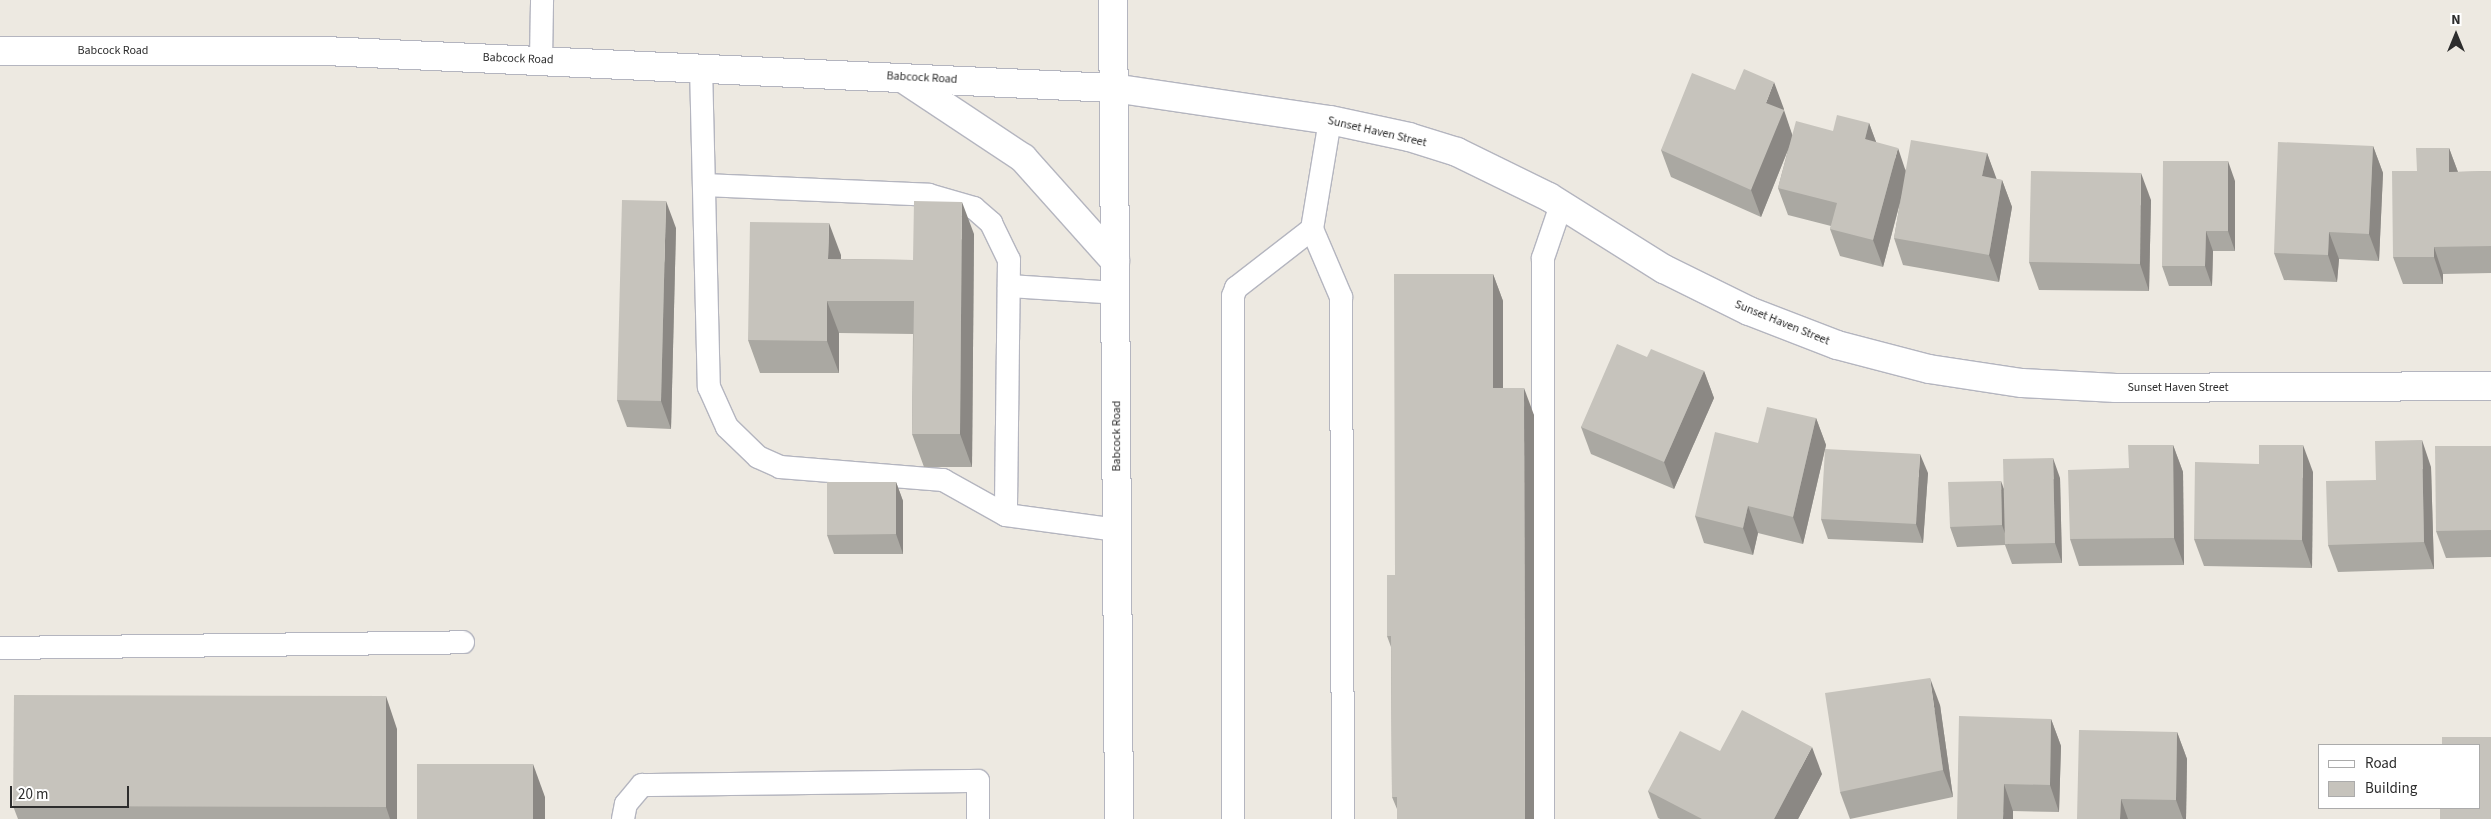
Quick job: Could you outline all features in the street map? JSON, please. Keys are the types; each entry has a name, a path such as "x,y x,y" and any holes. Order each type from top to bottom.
{"main road":[{"path":"1113,0 1114,88"},
{"name":"Babcock Road","path":"0,52 325,52 701,67 1114,88 1120,819"},
{"path":"903,78 1023,158 1115,261"},
{"name":"Sunset Haven Street","path":"1114,88 1330,120 1409,137 1457,152 1561,205 1664,269 1749,311 1837,345 1929,369 2022,383 2116,388 2491,386"}],"lane":[{"path":"541,60 542,0"},
{"path":"701,67 709,387 726,426 758,457 780,467 943,480 1006,515 1118,530"},
{"path":"1330,120 1312,228 1341,297 1343,819"},
{"path":"704,185 929,195 974,208 991,223 1002,242 1008,260 1006,515"},
{"path":"1543,819 1543,258 1561,205"},
{"path":"1233,819 1233,296 1236,288 1312,228"},
{"path":"1008,286 1116,293"},
{"path":"0,648 463,642"},
{"path":"623,819 626,804 642,784 978,781 978,819"}],"building":[{"path":"1744,69 1774,82 1766,103 1784,110 1751,190 1661,150 1692,73 1735,90"},
{"path":"1837,115 1869,123 1865,139 1898,148 1873,240 1830,229 1837,203 1778,188 1796,121 1833,131"},
{"path":"1911,140 1987,153 1982,176 2002,180 1989,255 1894,238"},
{"path":"2278,142 2373,146 2369,234 2329,232 2328,255 2274,253"},
{"path":"2416,148 2449,148 2449,172 2491,171 2491,246 2434,247 2434,257 2393,257 2392,171 2417,171"},
{"path":"2163,161 2228,161 2228,231 2206,231 2205,266 2162,266"},
{"path":"2031,171 2141,173 2140,264 2029,262"},
{"path":"622,200 666,201 661,401 617,400"},
{"path":"914,201 962,202 960,434 912,434 914,301 827,301 827,341 748,340 750,222 829,223 828,259 913,260"},
{"path":"1394,274 1493,274 1493,388 1524,388 1525,819 1397,819 1397,797 1392,797 1391,636 1387,636 1387,575 1395,575"},
{"path":"1617,344 1647,357 1651,349 1704,371 1664,462 1581,427"},
{"path":"1767,407 1816,418 1793,517 1748,506 1743,528 1695,516 1715,432 1758,443"},
{"path":"2422,440 2424,542 2328,545 2326,481 2376,480 2375,441"},
{"path":"2128,445 2173,445 2174,538 2070,539 2068,470 2129,468"},
{"path":"2259,445 2303,445 2302,540 2194,539 2195,462 2259,464"},
{"path":"2435,446 2491,446 2491,530 2436,531"},
{"path":"1825,449 1920,454 1916,524 1821,519"},
{"path":"2053,458 2055,543 2005,544 2003,459"},
{"path":"2001,481 2002,525 1950,527 1948,482"},
{"path":"827,482 896,482 896,534 827,535"},
{"path":"1930,678 1943,770 1840,792 1825,693"},
{"path":"14,695 386,696 386,807 13,806"},
{"path":"1742,710 1812,747 1774,819 1702,819 1648,791 1680,731 1720,751"},
{"path":"1959,716 2051,719 2050,785 2004,784 2003,819 1957,819"},
{"path":"2079,730 2177,732 2176,800 2121,799 2120,819 2077,819"},
{"path":"2442,737 2491,737 2491,819 2440,819 2440,809 2481,809 2481,744 2442,744"},
{"path":"417,764 533,764 533,819 417,819"}]}
